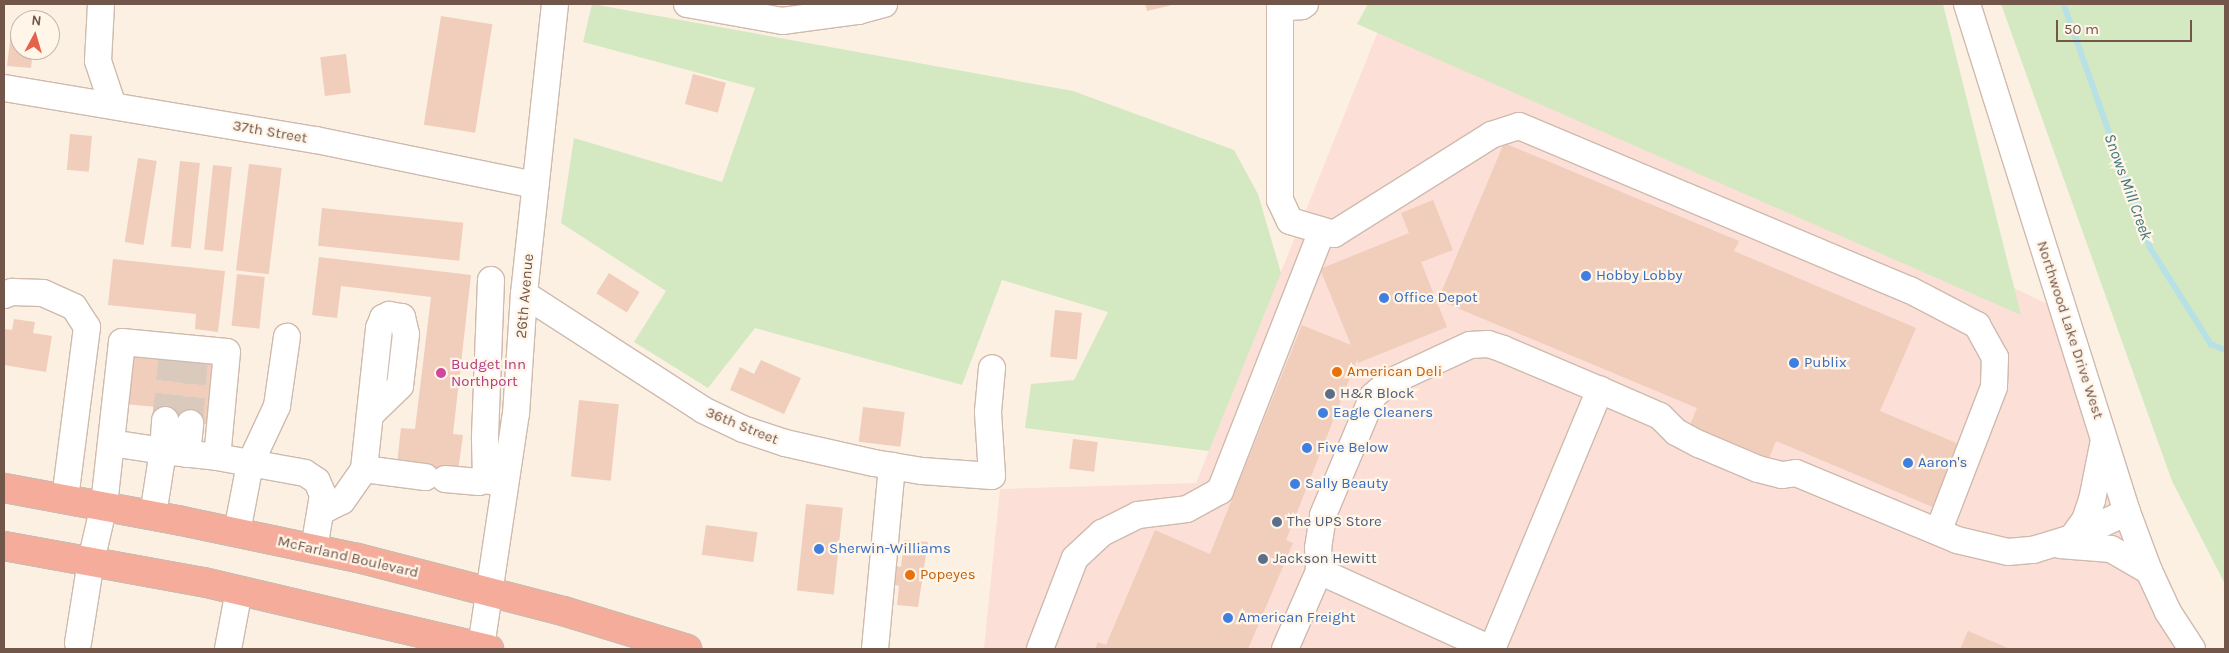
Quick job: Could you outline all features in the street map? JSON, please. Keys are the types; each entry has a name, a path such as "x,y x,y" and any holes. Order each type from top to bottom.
{"highway":[{"name":"McFarland Boulevard","path":"4,488 104,505 314,549 563,611 687,649"},
{"path":"4,546 239,590 485,648"}],"street":[{"path":"101,4 98,61 113,106"},
{"name":"26th Avenue","path":"485,648 496,482 516,414 524,294 555,4"},
{"path":"687,4 782,20 852,6 884,4"},
{"path":"1304,4 1302,6 1280,8 1280,200 1290,221 1334,234 1345,229 1491,135 1519,126 1910,290 1977,325 1995,357 1994,387 1938,532"},
{"name":"Northwood Lake Drive West","path":"1967,4 2127,512 2149,571 2168,612 2192,649"},
{"name":"37th Street","path":"4,88 316,140 535,185"},
{"path":"1040,649 1075,558 1102,533 1138,515 1187,509 1220,491 1322,231"},
{"path":"364,470 479,482 496,482 485,439 491,280"},
{"path":"4,295 12,292 43,293 74,307 87,327 65,498"},
{"name":"36th Street","path":"524,294 703,410 719,418 743,429 785,443 892,466 992,476 988,412 992,368"},
{"path":"237,532 250,464 277,406 287,337"},
{"path":"78,643 91,561 104,505 122,342 184,352 227,352 217,457"},
{"path":"1285,649 1319,571 1318,548 1323,514 1373,396 1388,383 1470,345 1488,344 1503,348 1660,416 1676,432 1758,469 1782,475 1796,473 1957,540 2008,552 2033,550 2061,541 2127,512"},
{"path":"1319,571 1492,649 1600,390"},
{"path":"322,511 342,501 364,470 370,415"},
{"path":"153,515 175,452 178,421"},
{"path":"2061,541 2085,520 2092,500 2104,439"},
{"path":"111,443 217,457 305,473 317,481 323,495 322,511 314,549"},
{"path":"875,649 892,466"},
{"path":"2061,541 2111,549 2149,571"},
{"path":"228,649 239,590"}],"shaded area":[{"path":"1389,4 1399,4 2050,305 2192,649 984,649 1000,489 1196,483"}],"green space":[{"path":"592,4 1073,91 1234,150 1258,194 1281,273 1209,451 1025,428 1031,384 1074,380 1108,312 1002,280 962,385 755,328 708,388 634,342 666,291 561,223 574,138 722,182 755,88 583,42"},
{"path":"1368,4 1943,4 2021,315 1357,24"},
{"path":"2001,4 2225,4 2225,584 2172,481"}],"building":[{"path":"1145,4 1176,4 1147,11"},
{"path":"441,16 492,24 475,133 424,125"},
{"path":"10,40 10,60 32,60 31,68 7,66"},
{"path":"346,54 351,93 325,96 320,57"},
{"path":"693,74 726,83 718,113 685,104"},
{"path":"70,134 92,136 89,172 67,170"},
{"path":"1504,143 1739,241 1734,251 1916,328 1880,411 1961,445 1935,508 1776,441 1769,458 1690,425 1697,408 1438,300"},
{"path":"138,158 157,161 143,245 125,242"},
{"path":"180,161 200,163 191,249 171,247"},
{"path":"249,164 282,168 269,274 236,270"},
{"path":"213,165 232,167 223,252 204,250"},
{"path":"1433,200 1453,250 1421,262 1447,327 1358,363 1357,360 1286,540 1293,543 1248,649 1095,649 1098,642 1106,645 1155,530 1210,554 1302,325 1351,345 1320,269 1409,233 1401,213"},
{"path":"322,208 463,223 459,261 318,246"},
{"name":"Budget Inn Northport","path":"319,257 471,275 453,434 463,435 458,471 444,490 424,487 397,463 401,428 415,429 431,297 341,286 337,318 312,315"},
{"path":"113,259 225,271 218,332 195,329 196,314 108,305"},
{"path":"609,273 640,292 627,312 596,293"},
{"path":"237,274 265,277 259,329 232,326"},
{"path":"1055,310 1082,313 1077,360 1050,357"},
{"path":"14,319 35,322 33,333 52,336 46,372 4,365 4,329 12,330"},
{"path":"130,351 221,361 214,425 155,419 156,407 125,404"},
{"path":"761,360 801,378 784,414 730,390 740,367 754,374"},
{"path":"579,400 619,404 611,481 571,477"},
{"path":"863,407 905,412 900,447 859,442"},
{"path":"1073,439 1098,442 1094,472 1069,469"},
{"name":"Sherwin-Williams","path":"806,504 843,508 834,594 797,591"},
{"path":"706,525 757,532 753,562 702,555"},
{"name":"Popeyes","path":"904,540 928,542 918,607 897,605 899,586 895,585 897,566 901,567"},
{"path":"1968,631 2010,649 1960,649"}],"waterway":[{"name":"Snows Mill Creek","path":"2064,4 2150,247 2211,344 2225,350"}],"tunnel":[{"path":"165,420 172,355"},
{"path":"190,423 195,358"}],"place":[{"name":"Hobby Lobby","path":"1586,276"},
{"name":"Office Depot","path":"1384,298"},
{"name":"Publix","path":"1794,363"},
{"name":"American Deli","path":"1337,372"},
{"name":"Budget Inn Northport","path":"441,373"},
{"name":"H&R Block","path":"1330,394"},
{"name":"Eagle Cleaners","path":"1323,413"},
{"name":"Five Below","path":"1307,448"},
{"name":"Aaron's","path":"1908,463"},
{"name":"Sally Beauty","path":"1295,484"},
{"name":"The UPS Store","path":"1277,522"},
{"name":"Sherwin-Williams","path":"819,549"},
{"name":"Jackson Hewitt","path":"1263,559"},
{"name":"Popeyes","path":"910,575"},
{"name":"American Freight","path":"1228,618"}]}
